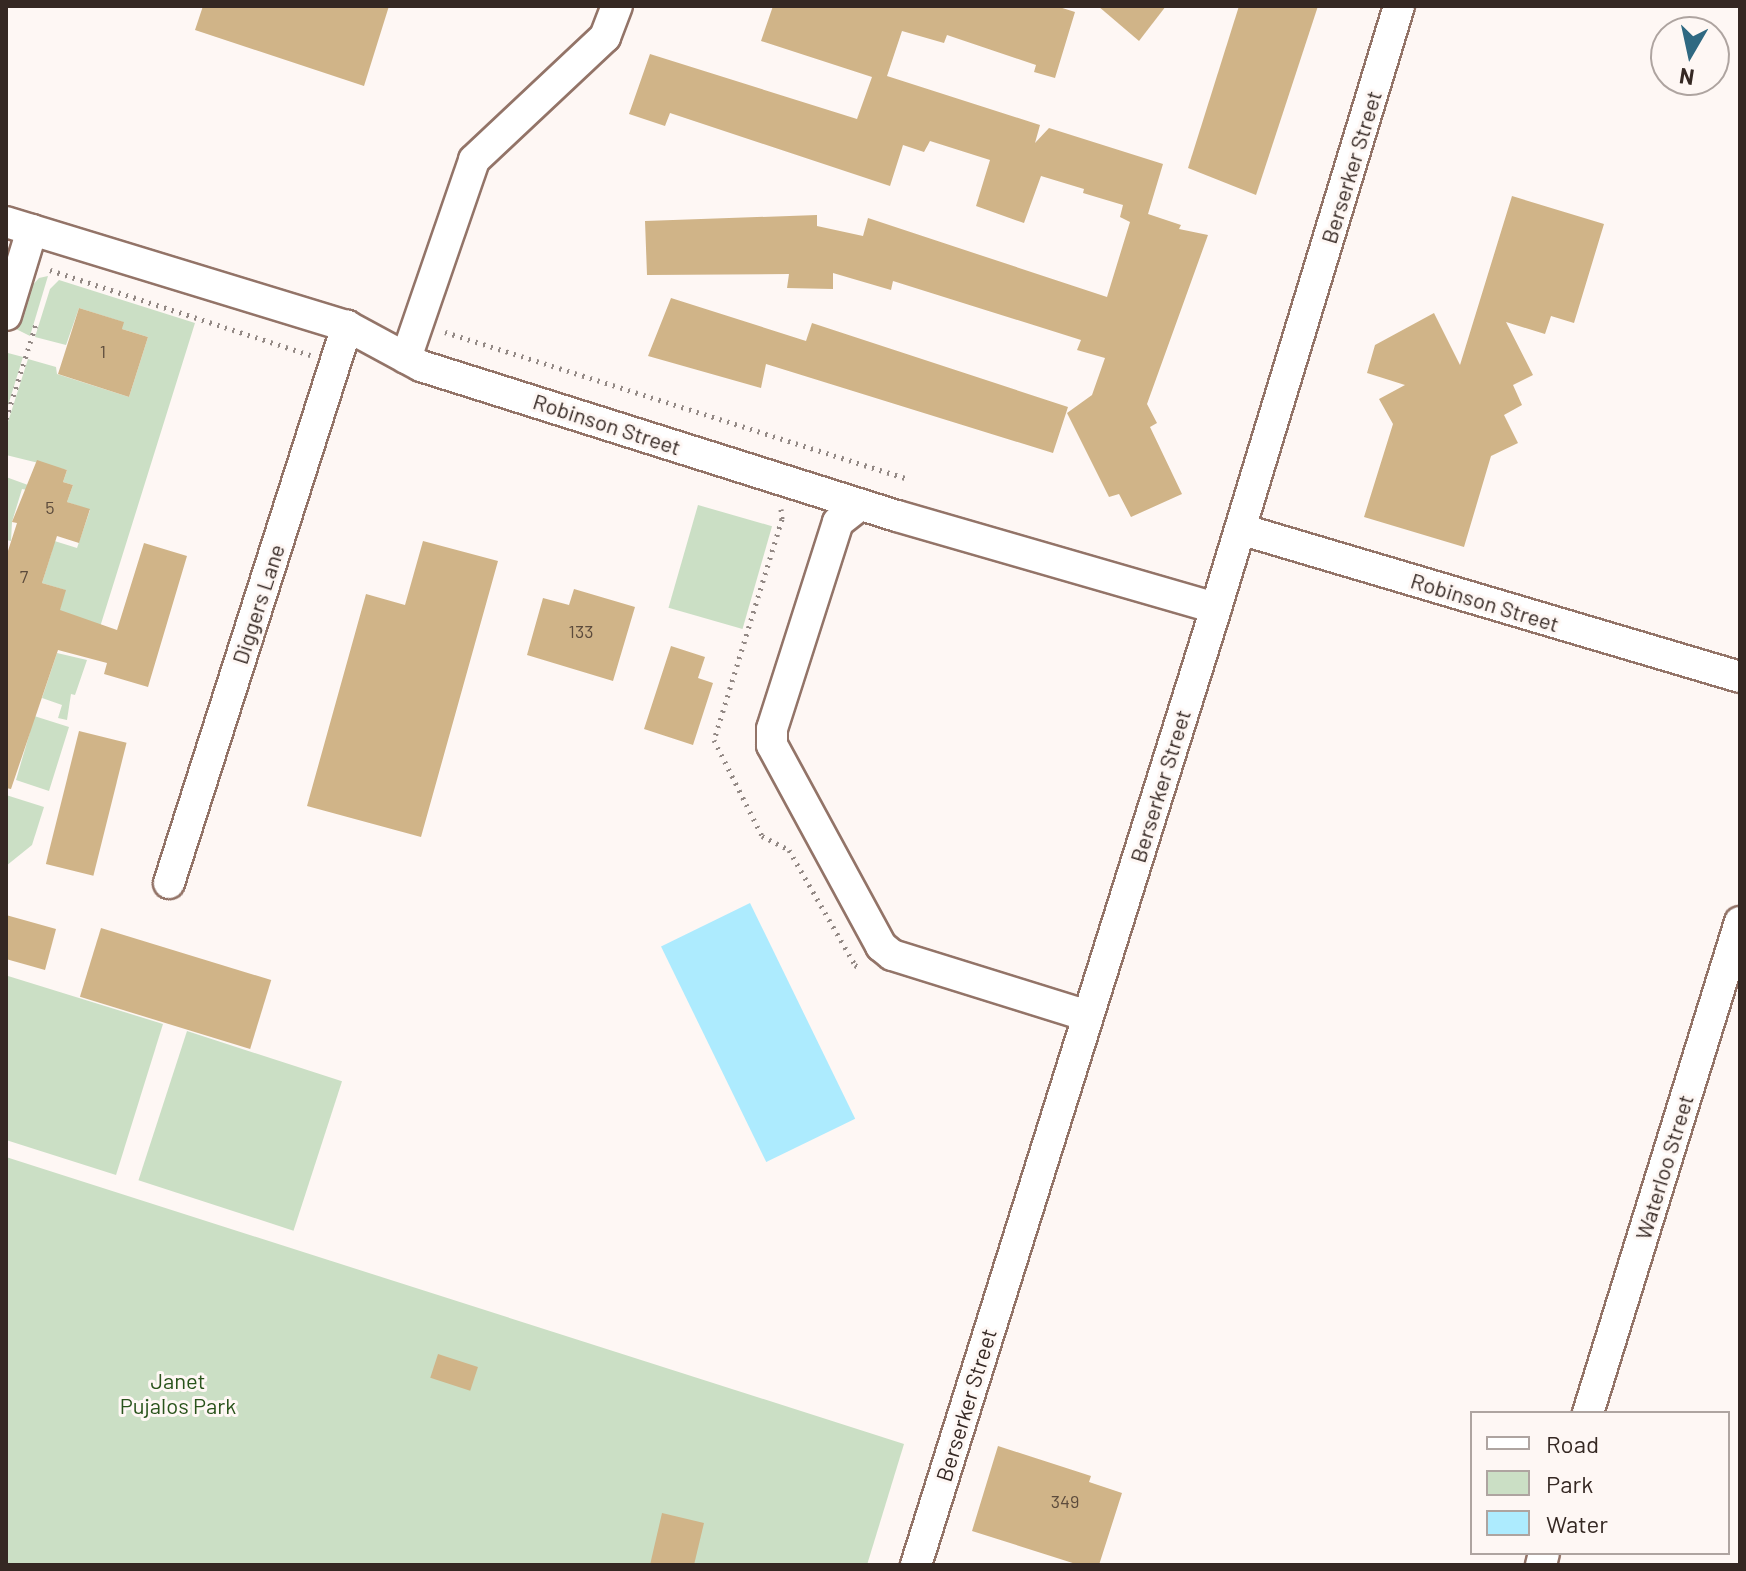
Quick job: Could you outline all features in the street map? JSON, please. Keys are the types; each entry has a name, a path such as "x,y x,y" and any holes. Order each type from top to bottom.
{"street":[{"path":"406,358 474,160 605,37 617,6"},
{"name":"Berserker Street","path":"916,1565 1216,608 1399,6"},
{"path":"6,315 19,226"},
{"name":"Robinson Street","path":"19,226 347,326 406,358 860,505 1216,608"},
{"name":"Diggers Lane","path":"169,883 347,326"},
{"path":"860,505 838,522 772,729 772,745 881,946 892,955 1088,1016"},
{"name":"Robinson Street","path":"1240,529 1737,678"},
{"name":"Waterloo Street","path":"1589,1411 1740,922"}],"path":[{"path":"49,283 56,274"},
{"path":"6,419 37,321"},
{"path":"417,323 909,479"}],"green space":[{"path":"48,276 30,336 16,329 29,289 39,278"},
{"path":"59,280 195,323 95,643 6,609 59,612 65,590 42,583 52,551 16,529 77,548 90,510 67,502 73,485 63,482 67,470 6,455 6,428 28,359 56,367 57,374 129,397 148,337 122,329 123,322 79,308 66,345 35,337 50,289"},
{"path":"8,353 23,357 6,412 6,363"},
{"path":"6,477 28,485 27,490 22,489 12,522 11,541 6,540"},
{"path":"698,505 772,526 743,629 669,608"},
{"path":"57,653 87,660 75,695 71,694 67,720 58,718 62,705 42,698"},
{"path":"12,709 69,727 49,791 16,780 30,732"},
{"path":"6,795 44,807 32,845 6,866"},
{"path":"8,976 163,1024 116,1175 6,1140"},
{"path":"187,1031 342,1081 294,1231 138,1180"},
{"name":"Janet Pujalos Park","path":"6,1157 904,1444 867,1565 6,1565"}],"water":[{"path":"750,903 855,1119 766,1162 661,946"}],"building":[{"path":"203,6 389,6 364,86 195,30"},
{"path":"773,6 1056,6 1075,12 1055,78 1034,72 1036,65 947,35 944,43 902,31 887,76 1040,125 1035,143 1049,128 1163,164 1148,214 1181,225 1179,229 1208,235 1147,404 1157,423 1150,427 1182,494 1131,517 1119,494 1109,497 1067,413 1092,395 1105,358 1077,350 1081,340 893,281 891,290 833,273 833,289 787,288 789,274 647,275 645,221 817,215 817,226 863,236 868,218 1107,297 1130,222 1120,217 1123,205 1083,193 1084,189 1041,176 1024,223 976,206 990,160 930,141 924,152 903,145 890,186 670,113 665,126 629,114 650,54 857,119 872,77 761,41"},
{"path":"1098,6 1166,6 1139,41"},
{"path":"1239,6 1318,6 1256,195 1188,168"},
{"path":"1512,196 1604,224 1574,323 1551,316 1545,334 1506,322 1533,375 1513,385 1522,405 1504,415 1518,443 1491,456 1464,547 1364,517 1393,424 1379,399 1405,385 1367,373 1375,345 1434,313 1460,365"},
{"path":"671,298 806,341 812,323 1068,407 1053,453 766,364 761,388 648,356"},
{"path":"79,308 124,322 122,329 148,337 129,397 58,374"},
{"path":"37,460 67,470 63,482 73,485 67,502 90,509 79,543 57,536 42,583 66,590 60,610 117,630 144,543 187,556 148,687 104,674 107,663 58,650 11,789 6,788 6,557 17,523 12,522"},
{"path":"423,541 498,561 421,837 307,806 366,594 405,605"},
{"path":"574,589 635,607 613,681 527,655 543,598 569,605"},
{"path":"671,646 705,657 698,678 713,683 693,745 644,729"},
{"path":"79,731 127,743 93,876 46,864"},
{"path":"6,915 56,929 45,970 6,959"},
{"path":"101,928 271,980 250,1049 80,997"},
{"path":"438,1354 478,1367 470,1391 430,1378"},
{"path":"998,1446 1091,1476 1089,1482 1122,1493 1099,1565 1079,1565 972,1531"},
{"path":"662,1513 704,1523 694,1565 650,1565"}]}
